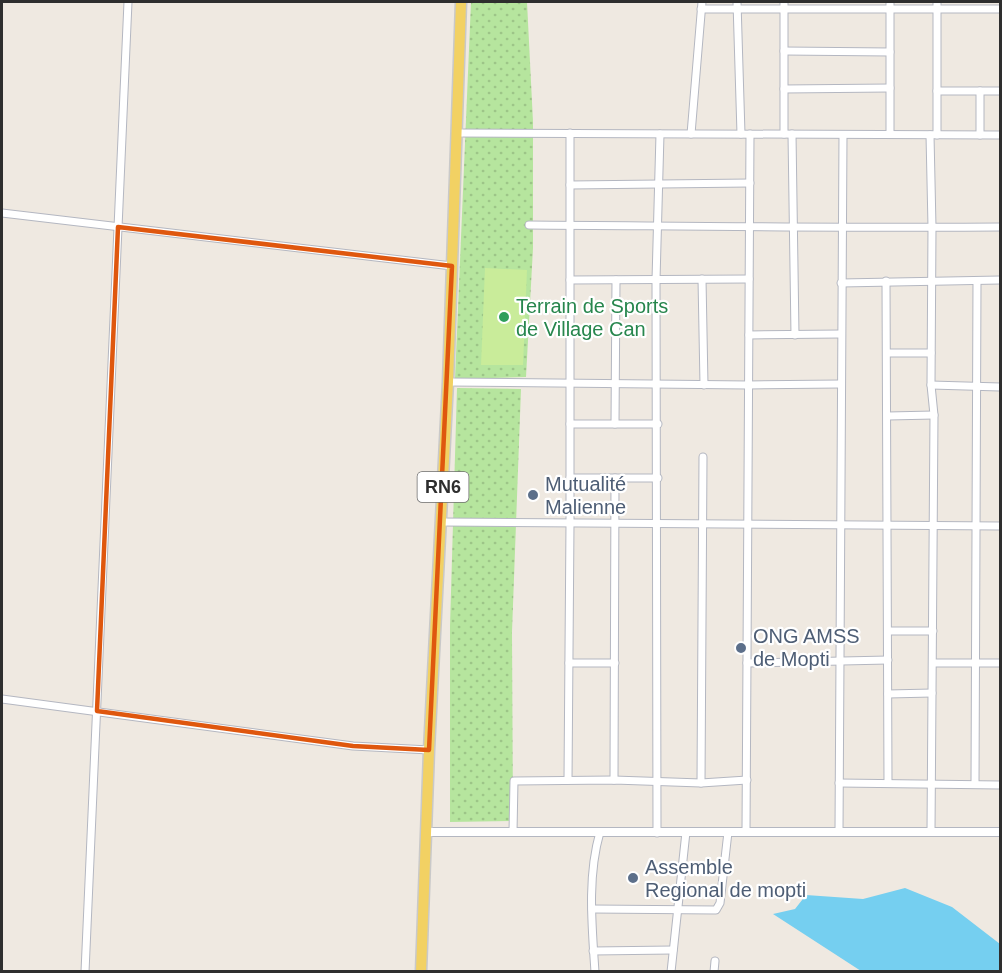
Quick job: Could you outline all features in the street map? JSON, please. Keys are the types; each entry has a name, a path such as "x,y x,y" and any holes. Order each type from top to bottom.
{"main road":[{"name":"RN6","path":"421,972 429,750 448,382 461,2"}],"street":[{"path":"85,972 128,2"},
{"path":"784,2 784,134"},
{"path":"691,134 701,5 737,5 784,10 890,5 1000,9"},
{"path":"737,5 741,134"},
{"path":"890,5 891,134"},
{"path":"931,832 934,415 931,385 931,280 937,91 937,5"},
{"path":"784,51 890,52"},
{"path":"784,89 890,88"},
{"path":"937,91 1000,91"},
{"path":"980,91 980,135"},
{"path":"457,133 1000,135"},
{"path":"568,780 570,133"},
{"path":"657,832 658,384 656,280 660,134"},
{"path":"746,832 750,134"},
{"path":"792,134 795,335"},
{"path":"838,832 843,135"},
{"path":"570,185 750,183"},
{"path":"2,213 452,266"},
{"path":"529,225 794,228 1000,227"},
{"path":"702,279 704,385"},
{"path":"570,280 749,279"},
{"path":"615,424 616,280"},
{"path":"975,784 977,280"},
{"path":"841,283 1000,280"},
{"path":"886,281 888,783"},
{"path":"749,335 841,334"},
{"path":"888,354 931,353"},
{"path":"448,382 748,386 841,384"},
{"path":"931,385 1000,387"},
{"path":"888,416 934,415"},
{"path":"570,424 658,424"},
{"path":"701,783 703,457"},
{"path":"570,478 658,478"},
{"path":"614,780 615,478"},
{"path":"441,522 1000,526"},
{"path":"888,631 933,631"},
{"path":"747,663 888,660"},
{"path":"569,663 615,663"},
{"path":"933,663 1000,663"},
{"path":"888,694 932,693"},
{"path":"2,699 353,746 429,750"},
{"path":"513,832 514,781 614,780 701,783 747,780"},
{"path":"839,783 1000,785"},
{"path":"426,832 1000,832"},
{"path":"595,972 592,909 594,851 600,832"},
{"path":"671,972 686,832"},
{"path":"592,909 712,911 719,906 728,832"},
{"path":"593,951 673,950"},
{"path":"714,972 715,961"}],"highlighted area":[{"path":"118,227 452,266 429,750 353,746 97,711"}],"green space":[{"path":"471,2 527,2 533,122 533,248 526,377 455,379"},
{"name":"Terrain de Sports de Village Can","path":"485,268 527,270 523,365 481,365"},
{"path":"457,388 521,389 512,632 513,821 450,822 450,626"}],"water":[{"path":"905,888 952,907 1000,944 1000,971 861,971 773,914 795,909 806,895 863,899"}],"place":[{"name":"Terrain de Sports de Village Can","path":"504,317"},
{"name":"Mutualité Malienne","path":"533,495"},
{"name":"ONG AMSS de Mopti","path":"741,648"},
{"name":"Assemble Regional de mopti","path":"633,878"}]}
